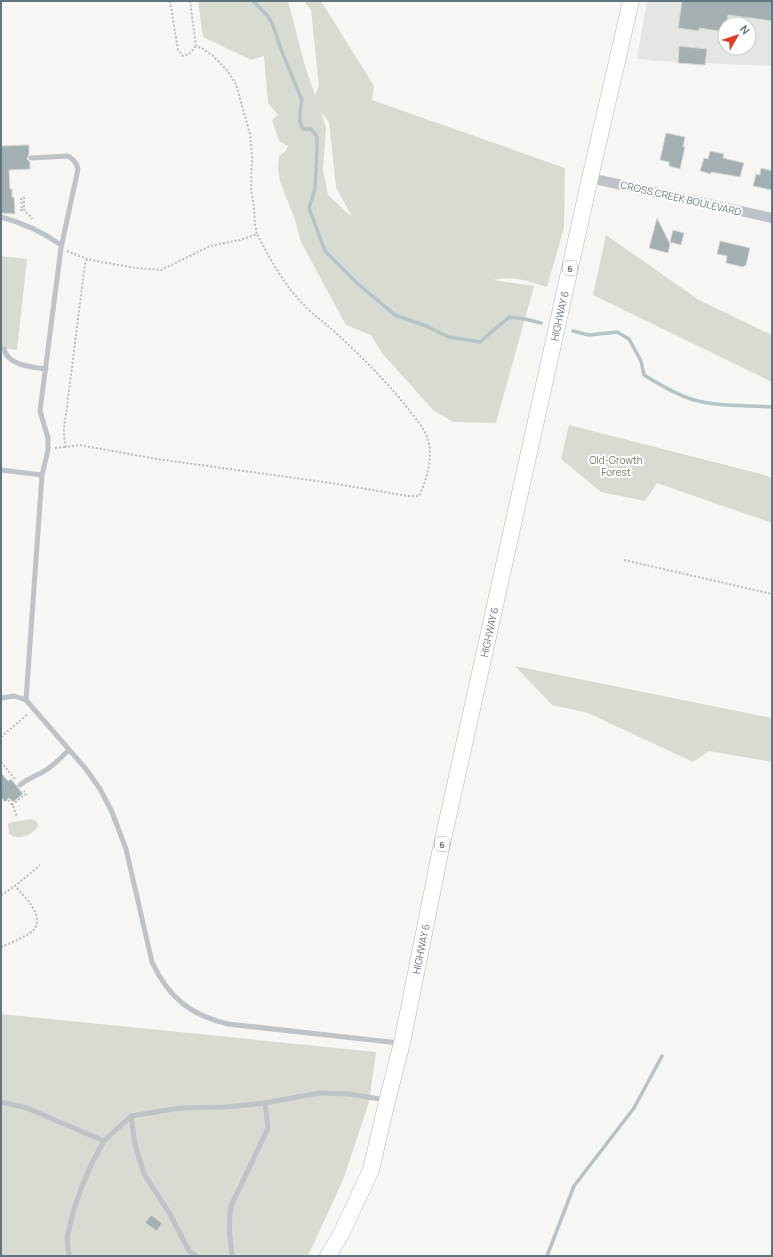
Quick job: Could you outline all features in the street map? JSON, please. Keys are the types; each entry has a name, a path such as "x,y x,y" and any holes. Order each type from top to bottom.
{"main road":[{"name":"HIGHWAY 6","path":"328,1256 341,1234 371,1170 402,1044 442,845 590,178 631,1"}],"street":[{"name":"CROSS CREEK BOULEVARD","path":"590,178 772,218"}],"lane":[{"path":"26,700 42,475 48,450 48,438 40,410 61,246 78,169 77,164 68,156 31,158"},
{"path":"1,217 21,223 42,232 61,246"},
{"path":"4,349 5,354 12,360 30,367 46,369"},
{"path":"1,470 42,475"},
{"path":"1,698 14,696 26,700 86,769 100,790 112,812 126,849 152,962 162,982 176,998 200,1015 213,1021 402,1044"},
{"path":"18,783 40,774 53,765 69,750"},
{"path":"70,1256 67,1238 73,1212 92,1163 104,1142 131,1116 180,1108 225,1107 265,1103 300,1096 327,1093 349,1094 387,1101"},
{"path":"1,1102 27,1108 104,1142"},
{"path":"232,1256 229,1214 231,1206 268,1128 265,1103"},
{"path":"131,1116 135,1144 144,1174 170,1214 189,1251 196,1256"}],"path":[{"path":"170,1 178,50 183,56 189,54 196,46 190,1"},
{"path":"87,259 85,264 68,400 64,419 64,440 66,446 79,445 157,459 331,483 408,496 419,496 428,476 430,454 428,439 416,419 403,403 337,333 303,304 283,278 257,234 254,225 254,208 251,190 252,156 250,134 236,84 213,56 196,46"},
{"path":"20,210 22,210 21,198 24,198 24,210 31,216"},
{"path":"61,246 87,259 136,268 161,270 210,246 240,240 257,234"},
{"path":"624,560 772,594"},
{"path":"1,737 26,716"},
{"path":"1,762 18,783"},
{"path":"12,805 26,794 24,792"},
{"path":"8,800 12,805 17,818"},
{"path":"1,895 15,886 40,865"},
{"path":"1,947 30,933 36,926 37,922 36,913 31,904 15,886"}],"shaded area":[{"path":"647,1 772,1 772,66 637,59"}],"green space":[{"path":"198,1 288,1 305,66 315,95 319,86 311,10 304,1 321,1 374,86 372,100 565,168 564,228 547,287 514,278 493,280 534,286 496,423 453,422 433,410 382,353 371,335 346,325 301,242 295,220 280,181 278,169 279,156 286,151 288,146 279,141 272,120 278,115 268,103 264,56 251,60 203,37","holes":["321,112 329,122 336,187 352,217 328,195 323,170 326,128"]},
{"path":"606,235 699,300 772,335 772,382 593,295"},
{"path":"1,256 27,259 17,350 1,348"},
{"name":"Old-Growth Forest","path":"569,425 772,478 772,523 657,483 645,501 601,492 561,459"},
{"path":"515,666 772,718 772,762 709,751 693,762 588,713 552,705"},
{"path":"31,819 36,821 38,825 33,832 20,837 12,836 9,833 8,824"},
{"path":"1,1014 376,1052 369,1102 343,1180 308,1256 1,1256"}],"building":[{"path":"682,1 772,1 772,21 757,19 757,16 728,15 717,16 717,31 699,28 699,31 678,28"},
{"path":"679,46 707,49 705,65 678,63"},
{"path":"666,133 685,137 683,147 685,147 680,169 669,166 669,162 660,160"},
{"path":"29,145 29,154 27,159 30,162 30,169 9,170 10,189 12,189 12,197 14,197 15,214 1,213 1,146"},
{"path":"710,151 724,154 723,158 744,163 740,177 711,172 711,174 700,171 704,158 708,159"},
{"path":"761,168 772,171 772,190 753,186 756,174 760,175"},
{"path":"657,218 670,244 668,253 649,248"},
{"path":"673,230 684,233 681,245 670,242"},
{"path":"720,241 750,248 746,265 743,267 726,263 727,256 717,254"},
{"path":"1,773 8,781 11,779 23,794 13,802 9,798 5,802 1,797"},
{"path":"151,1215 162,1223 157,1231 145,1223"}],"waterway":[{"path":"253,1 267,15 272,23 282,52 302,100 300,122 303,129 311,129 317,137 315,189 309,208 325,251 358,284 395,315 426,326 449,337 480,342 509,317 541,323"},
{"path":"573,331 589,335 617,332 629,339 641,361 644,375 688,398 713,404 772,407"},
{"path":"547,1256 574,1186 634,1108 662,1056"}]}
